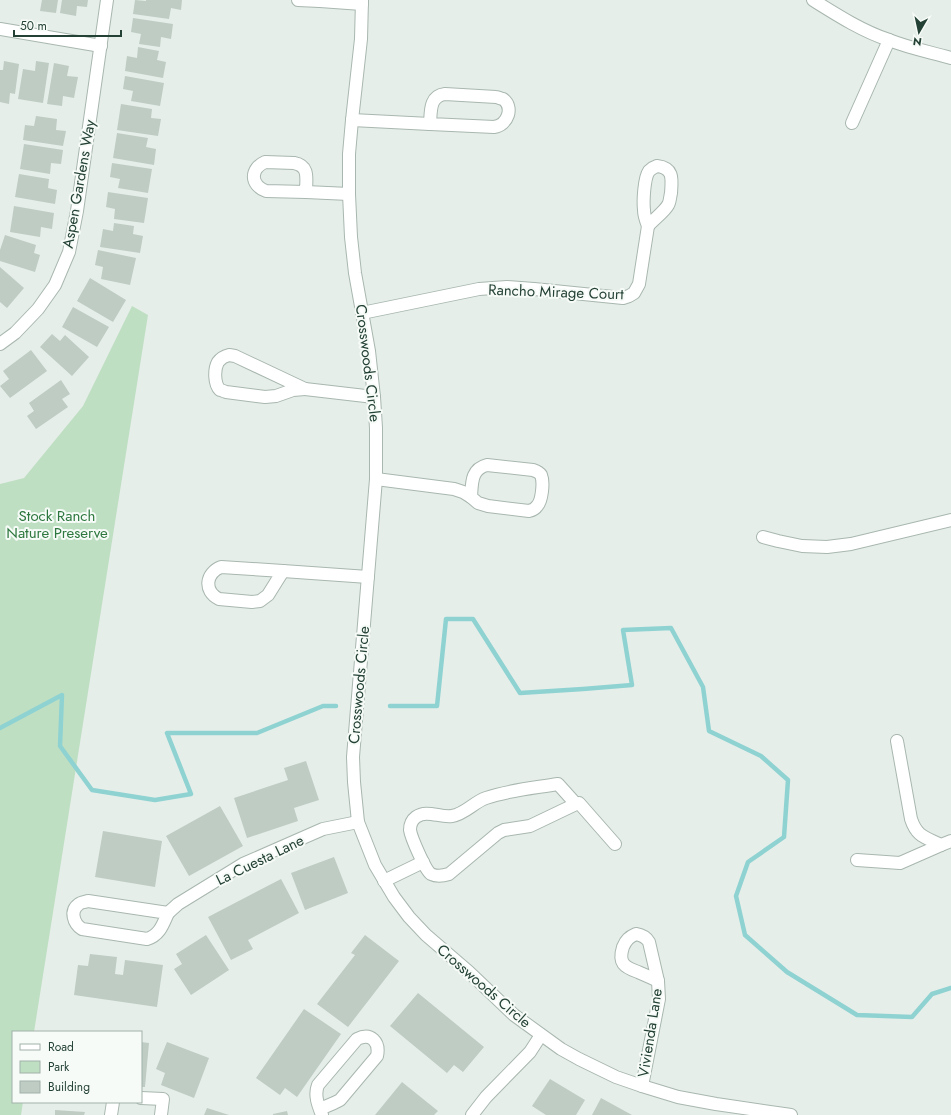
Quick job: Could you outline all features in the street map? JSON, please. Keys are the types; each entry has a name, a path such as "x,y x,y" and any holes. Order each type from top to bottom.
{"street":[{"name":"Aspen Gardens Way","path":"0,344 15,333 38,309 55,285 69,252 77,211 108,0"},
{"path":"298,0 362,2"},
{"path":"813,0 869,32 888,40 918,50 951,58"},
{"name":"Crosswoods Circle","path":"362,2 361,39 352,120 349,194 351,238 355,273 369,351 374,396 376,428 376,479 354,758 354,782 358,822 384,881 409,917 426,935 469,972 514,1015 561,1049 616,1077 678,1098 790,1115"},
{"path":"0,30 101,46"},
{"path":"852,123 888,40"},
{"path":"352,120 430,124 498,126 504,123 507,118 508,109 502,99 496,97 440,95 435,98 432,103 430,124"},
{"path":"306,192 349,194"},
{"name":"Rancho Mirage Court","path":"362,313 479,290 507,287 624,298 634,293 639,284 648,226"},
{"path":"305,389 235,356 224,356 216,367 217,385 221,390 226,392 265,397 276,396 293,390 305,389 374,396"},
{"path":"376,479 454,489 463,492 478,503 488,506 529,511 535,509 539,505 543,481 541,475 533,470 487,465 481,466 475,472 473,477 471,497"},
{"path":"763,537 802,546 827,547 851,544 951,520"},
{"path":"283,571 268,595 260,601 252,602 219,599 211,593 209,587 209,578 211,574 216,569 221,567 283,571 368,577"},
{"path":"897,741 911,819 914,828 922,836 946,843"},
{"path":"576,804 530,826 504,830 498,833 449,874 443,876 431,874 427,869 411,835 410,829 412,823 421,814 445,816 460,814 483,799 496,794 558,784 576,804 579,803 615,844"},
{"name":"La Cuesta Lane","path":"168,913 88,901 80,903 73,913 77,926 82,929 147,939 158,933 168,913 178,904 243,864 323,829 358,822"},
{"path":"857,860 900,863 946,843"},
{"path":"384,881 423,862"},
{"name":"Vivienda Lane","path":"642,1086 659,999 658,980"},
{"path":"472,1115 486,1097 530,1052 541,1035"},
{"path":"361,1037 372,1038 377,1044 379,1050 377,1056 340,1100 321,1112 316,1097 318,1085 361,1037"},
{"path":"142,1098 163,1099 161,1115"},
{"path":"111,1115 113,1103"}],"green space":[{"name":"Stock Ranch Nature Preserve","path":"132,306 148,315 34,1031 12,1031 12,1103 23,1103 21,1115 0,1115 0,484 24,478 83,406"}],"building":[{"path":"42,0 58,0 56,13 40,11"},
{"path":"62,0 88,0 87,7 77,6 76,16 60,13"},
{"path":"135,0 182,0 181,10 171,8 169,19 133,14"},
{"path":"133,18 173,24 171,39 161,37 160,47 139,44 141,34 131,32"},
{"path":"138,47 159,51 157,60 166,62 163,78 125,71 127,56 137,58"},
{"path":"4,61 19,64 15,94 10,93 9,104 0,102 0,70 3,70"},
{"path":"36,61 49,63 43,103 18,99 23,69 35,71"},
{"path":"54,63 69,66 67,76 78,77 74,98 63,96 62,106 47,104"},
{"path":"125,76 164,83 160,106 131,101 133,91 123,89"},
{"path":"121,104 152,109 151,118 161,119 158,136 117,130"},
{"path":"36,116 57,119 56,130 66,131 63,146 23,140 25,125 34,126"},
{"path":"117,133 148,138 146,147 156,149 154,165 113,158"},
{"path":"24,144 63,150 61,164 51,163 50,174 20,169"},
{"path":"112,163 152,169 148,193 118,188 120,179 110,177"},
{"path":"19,174 49,179 48,188 57,190 55,204 15,197"},
{"path":"108,192 148,198 144,223 114,219 115,209 106,207"},
{"path":"14,206 54,213 52,229 41,227 40,237 10,232"},
{"path":"114,223 134,226 133,234 143,236 140,253 100,247 103,229 113,231"},
{"path":"5,235 36,245 34,253 40,255 35,272 0,261 0,250"},
{"path":"98,250 136,258 130,285 101,279 103,267 95,265"},
{"path":"0,267 24,288 7,308 0,302"},
{"path":"90,278 126,300 113,322 77,301"},
{"path":"73,307 109,327 97,347 62,327"},
{"path":"52,334 60,341 65,335 89,357 72,376 40,347"},
{"path":"31,350 47,371 10,398 0,386 9,379 3,371"},
{"path":"61,380 70,394 62,399 68,407 36,429 27,416 34,411 29,403"},
{"path":"306,761 319,800 294,808 298,821 247,838 234,798 288,780 284,768"},
{"path":"220,806 243,846 189,876 166,836"},
{"path":"103,831 162,841 155,887 95,877"},
{"path":"334,857 348,893 305,910 291,873"},
{"path":"281,879 299,913 248,940 253,949 231,960 208,917"},
{"path":"206,935 229,970 191,995 174,969 182,964 176,954"},
{"path":"365,935 399,961 348,1027 317,1004 355,955 351,953"},
{"path":"90,954 117,957 115,974 123,975 125,960 163,965 157,1007 74,995 78,965 88,966"},
{"path":"418,993 484,1047 463,1072 454,1065 447,1073 390,1026"},
{"path":"304,1009 341,1034 297,1097 285,1088 280,1095 256,1078"},
{"path":"142,1042 149,1043 145,1087 142,1087"},
{"path":"167,1042 209,1058 194,1098 161,1085 165,1073 156,1069"},
{"path":"550,1079 585,1100 576,1115 546,1115 532,1106"},
{"path":"402,1082 438,1111 434,1115 375,1115"},
{"path":"601,1098 632,1115 592,1115"},
{"path":"207,1108 229,1115 204,1115"},
{"path":"55,1110 85,1112 84,1115 55,1115"},
{"path":"287,1111 288,1115 273,1115 273,1114"}],"waterway":[{"path":"390,706 437,706 446,619 473,619 520,693 632,685 623,630 671,628 703,687 709,731 761,756 788,780 784,837 748,862 736,896 745,935 787,972 857,1015 912,1017 932,994 951,988"},
{"path":"0,728 62,695 60,746 92,790 155,800 191,794 167,733 257,733 323,706 336,706"}]}
